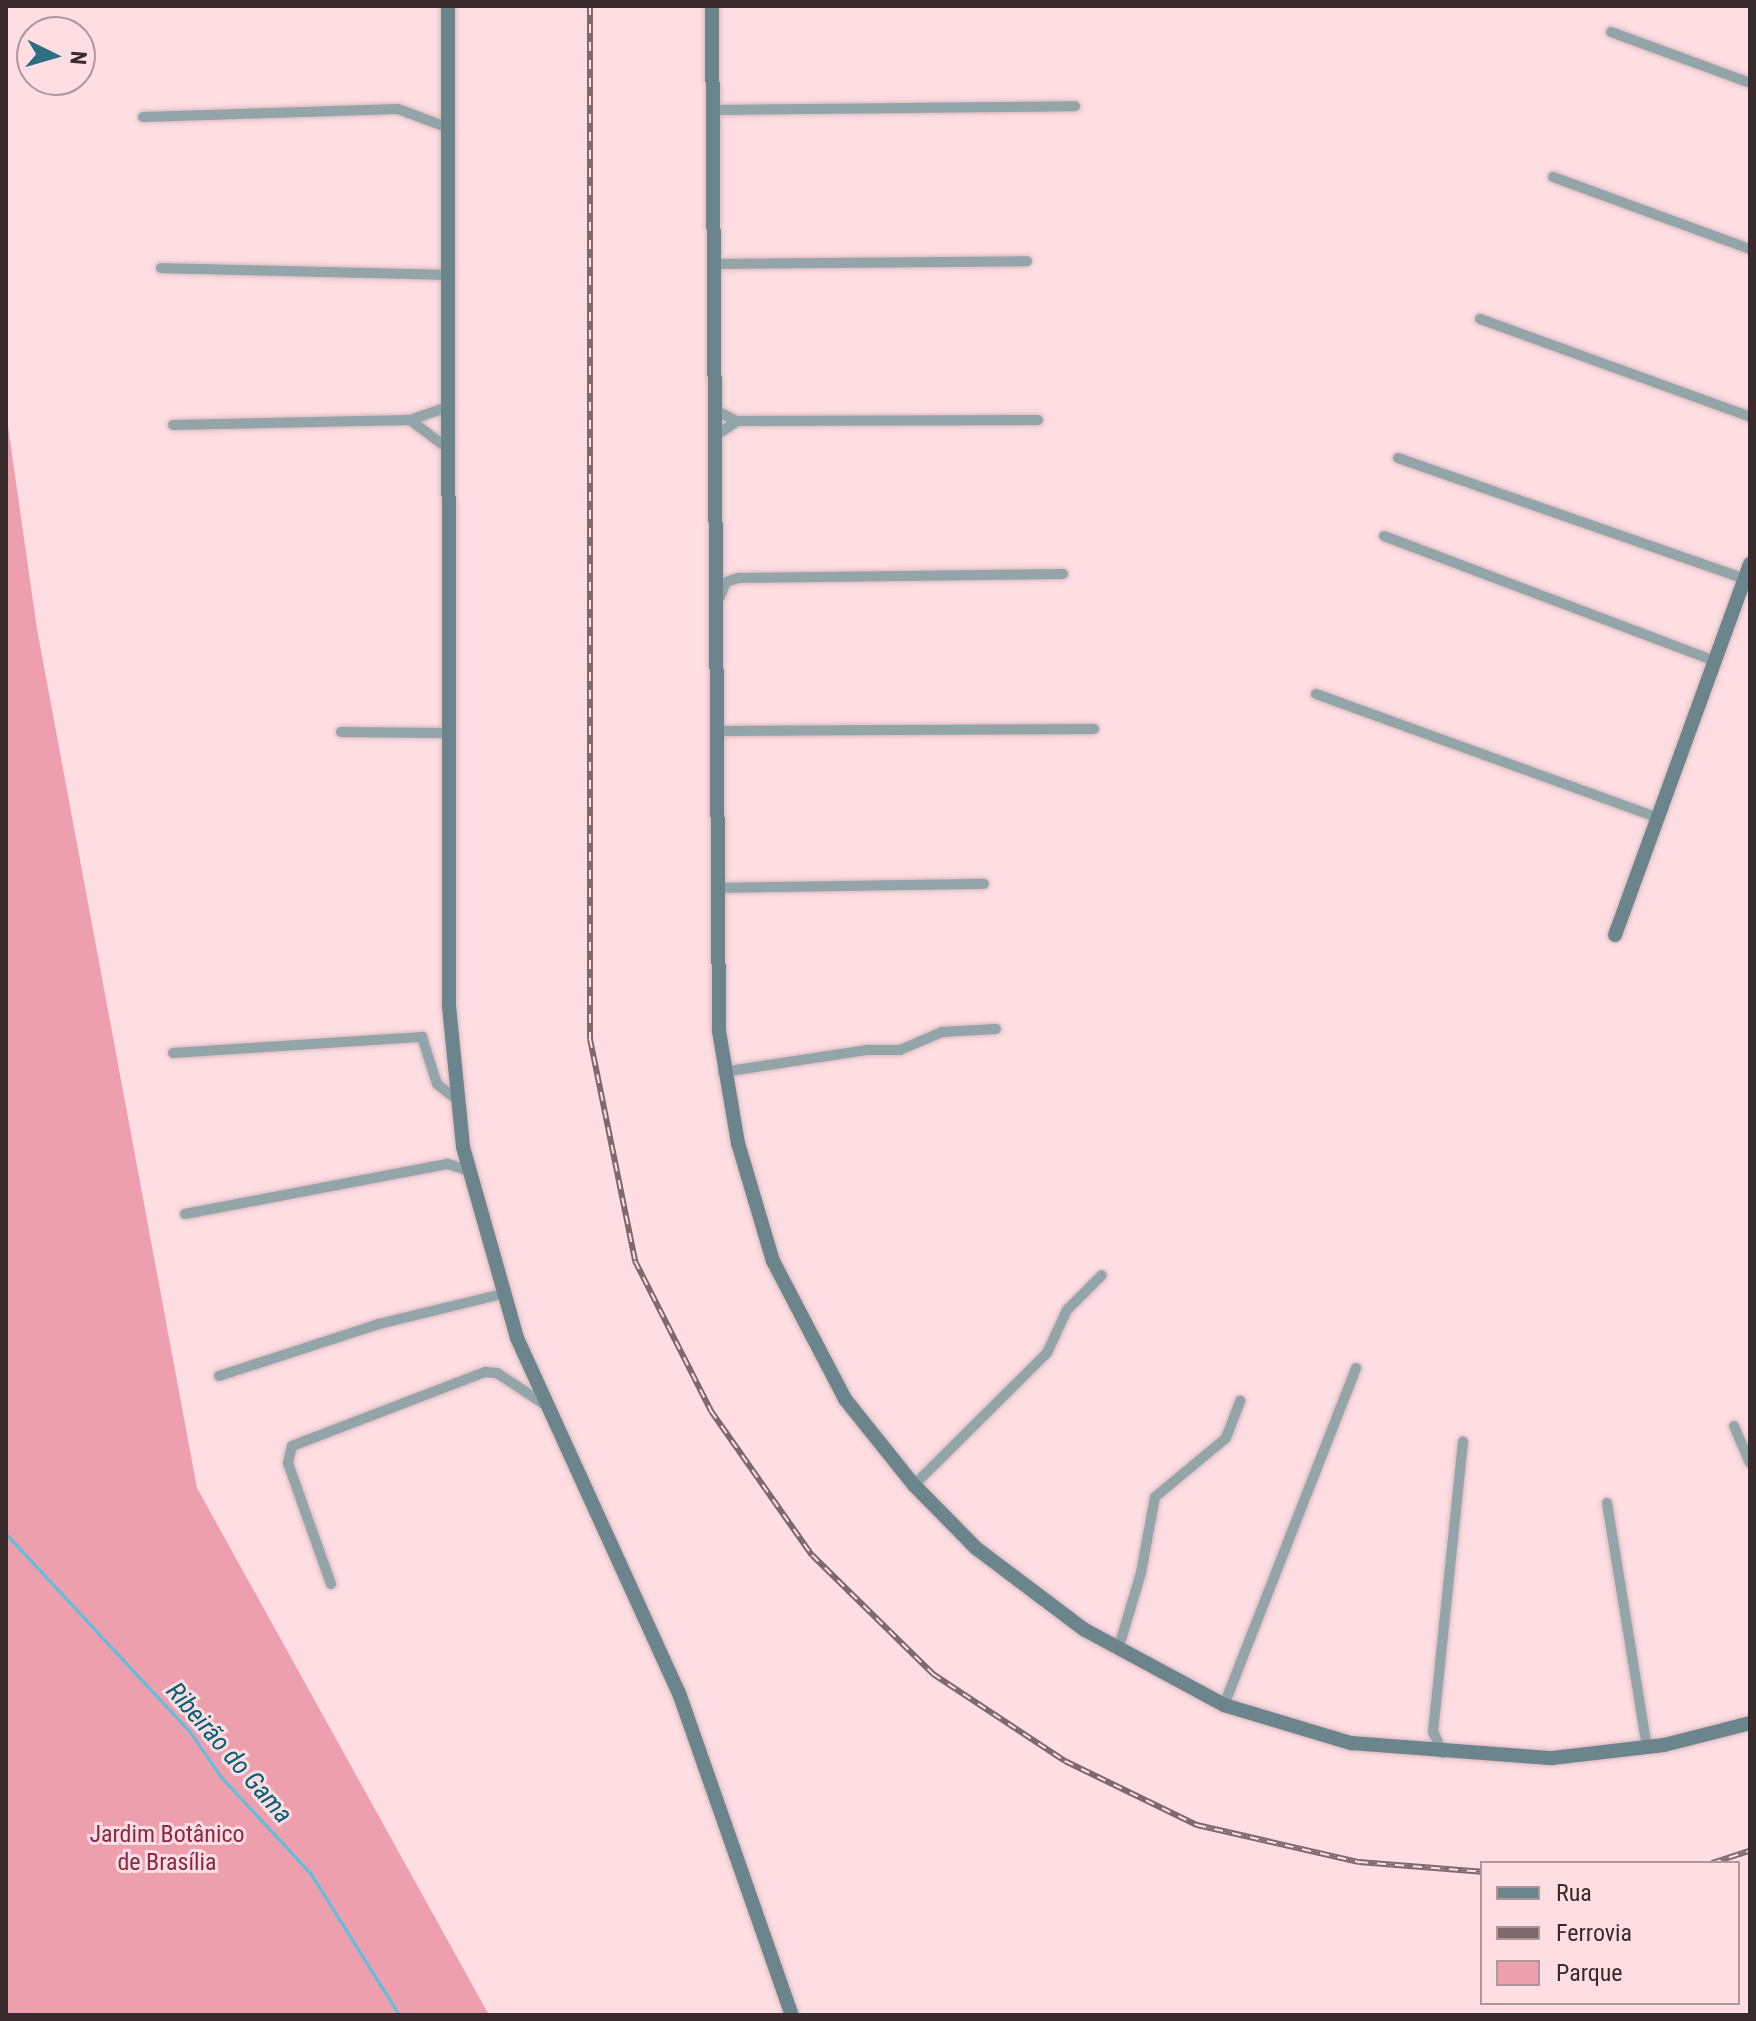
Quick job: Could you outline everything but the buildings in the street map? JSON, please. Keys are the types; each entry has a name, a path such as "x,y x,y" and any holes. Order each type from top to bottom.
{"street":[{"path":"448,6 446,733 449,1006 463,1147 502,1294 547,1406 679,1693 792,2015"},
{"path":"712,7 716,888 723,1072 754,1205 801,1324 845,1399 914,1485 997,1565 1118,1650 1224,1705 1351,1743 1443,1753 1552,1758 1647,1747 1750,1723"},
{"path":"1611,32 1750,83"},
{"path":"712,110 1075,106"},
{"path":"143,117 398,109 446,127"},
{"path":"1553,177 1750,249"},
{"path":"714,264 1027,261"},
{"path":"161,268 447,275"},
{"path":"1480,319 1750,417"},
{"path":"173,425 410,420 447,407"},
{"path":"715,410 737,421 1038,420"},
{"path":"410,420 446,447"},
{"path":"715,436 737,421"},
{"path":"1398,458 1749,568 1615,935"},
{"path":"1384,536 1715,661"},
{"path":"716,612 726,582 738,578 1063,574"},
{"path":"1316,694 1656,817"},
{"path":"715,731 1094,729"},
{"path":"341,732 446,733"},
{"path":"716,888 984,884"},
{"path":"723,1072 867,1050 900,1050 942,1032 996,1029"},
{"path":"173,1053 422,1037 437,1084 456,1099"},
{"path":"448,1164 463,1147"},
{"path":"185,1214 448,1164 467,1170"},
{"path":"914,1485 1047,1353 1067,1310 1102,1275"},
{"path":"219,1376 379,1324 502,1294"},
{"path":"1224,1705 1356,1368"},
{"path":"331,1584 288,1463 292,1446 485,1372 497,1373 547,1406"},
{"path":"1118,1650 1141,1573 1155,1497 1226,1438 1240,1401"},
{"path":"1734,1426 1750,1463"},
{"path":"1443,1753 1433,1732 1463,1442"},
{"path":"1607,1503 1647,1747"},
{"path":"1418,1750 1433,1732"}],"green space":[{"name":"Jardim Botânico de Brasília","path":"6,412 37,629 197,1488 489,2015 6,2015"}],"waterway":[{"name":"Ribeirão do Gama","path":"6,1534 190,1732 221,1777 311,1874 399,2015"}],"railway":[{"path":"590,6 590,1039 635,1261 711,1411 812,1555 933,1674 1065,1761 1197,1825 1359,1862 1480,1872"},
{"path":"1718,1861 1750,1851"}]}
